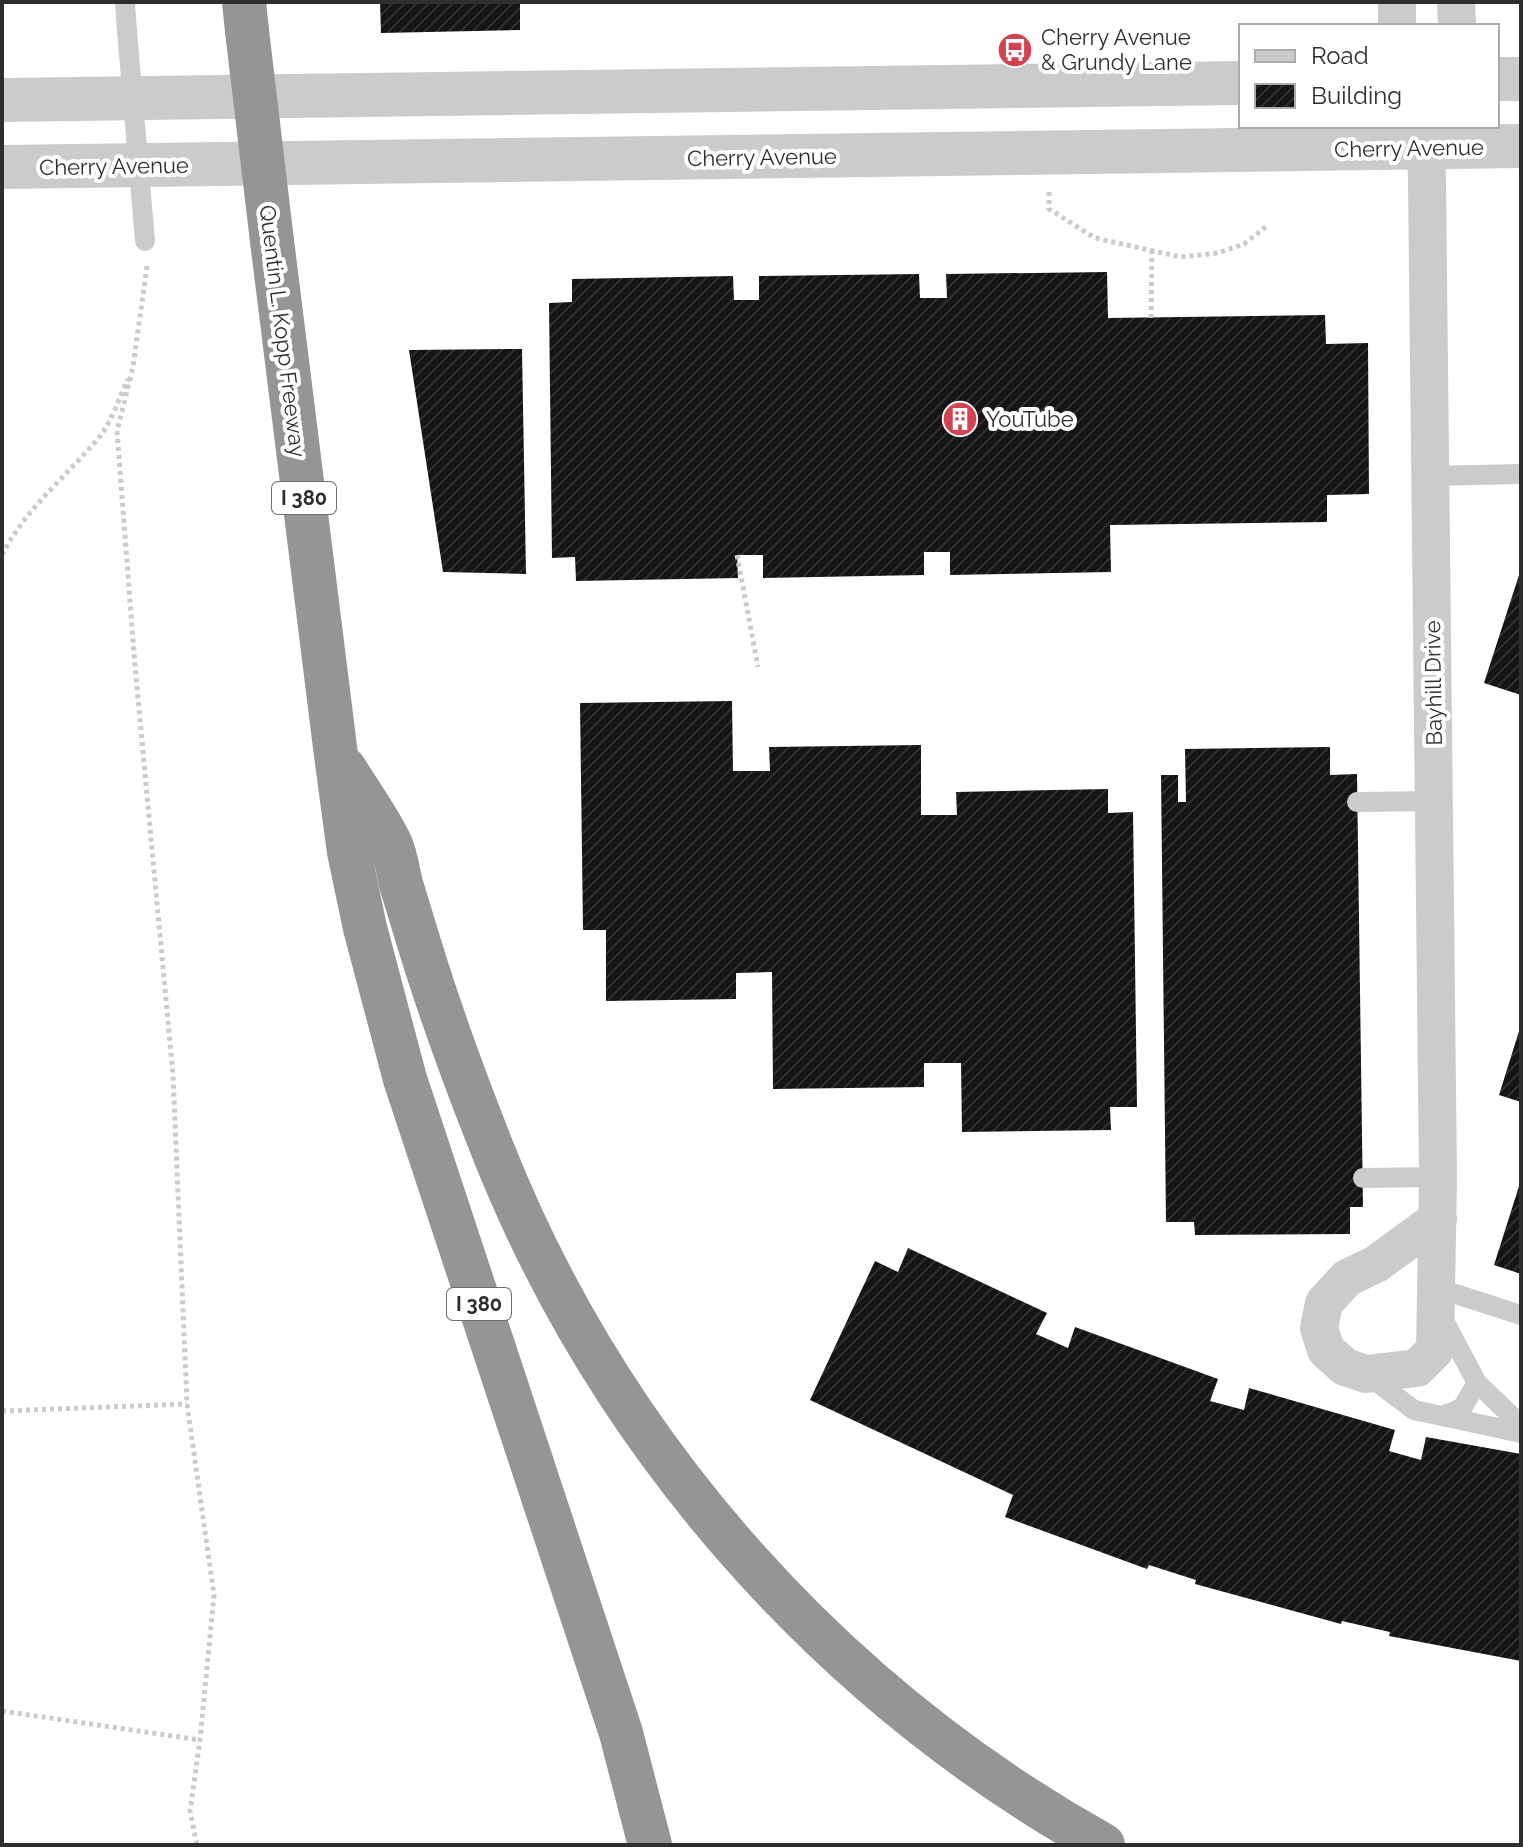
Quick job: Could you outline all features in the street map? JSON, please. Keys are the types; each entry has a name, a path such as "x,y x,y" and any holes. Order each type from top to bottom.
{"highway":[{"name":"Quentin L. Kopp Freeway","path":"246,17 336,755"},
{"name":"I 380","path":"336,755 349,852 382,1002 452,1224 621,1733 650,1845"},
{"path":"336,755 392,845 440,1008 522,1218 578,1326 647,1434 700,1505 749,1562 845,1659 971,1762 1038,1807 1103,1845"}],"street":[{"path":"1397,2 1397,24"},
{"path":"1456,2 1457,24"},
{"path":"1499,79 1521,79"},
{"path":"2,100 1239,83"},
{"name":"Cherry Avenue","path":"2,167 1428,133 1521,146"},
{"name":"Bayhill Drive","path":"1366,1374 1417,1368 1435,1350 1438,1177 1428,133"},
{"path":"1366,1374 1345,1367 1326,1350 1319,1328 1324,1303 1347,1278 1376,1264 1438,1219"}],"lane":[{"path":"127,2 145,241"},
{"path":"1430,476 1521,474"},
{"path":"1357,802 1434,801"},
{"path":"1363,1178 1438,1177"},
{"path":"1436,1297 1521,1315"},
{"path":"1436,1297 1477,1383 1521,1425"},
{"path":"1366,1374 1414,1410 1521,1433"},
{"path":"1442,1416 1462,1408 1477,1383"}],"path":[{"path":"1049,209 1095,238 1181,257 1218,253 1244,244 1268,225"},
{"path":"145,241 148,271 133,367 117,431 135,666 173,1075 187,1404 214,1595 190,1811 197,1845"},
{"path":"1151,318 1152,250"},
{"path":"2,555 14,532 99,438 133,367"},
{"path":"737,555 758,667"},
{"path":"2,1411 187,1404"},
{"path":"2,1711 200,1740"}],"building":[{"path":"380,2 520,2 520,30 381,33"},
{"name":"YouTube","path":"1107,272 1108,318 1325,315 1326,344 1368,343 1369,494 1327,495 1327,522 1110,525 1111,572 950,575 950,552 924,552 924,575 763,578 763,555 737,555 738,578 576,581 575,557 552,558 549,303 572,302 572,279 733,276 734,300 759,300 759,276 919,274 920,298 947,298 946,274"},
{"path":"522,349 526,574 443,572 409,350"},
{"path":"1521,572 1521,695 1484,683"},
{"path":"732,701 733,771 770,771 769,747 921,745 921,815 957,815 956,792 1108,789 1108,813 1133,812 1137,1107 1110,1107 1111,1130 962,1132 961,1063 924,1063 924,1087 773,1089 772,972 736,973 736,999 606,1001 606,930 583,930 580,703"},
{"path":"1330,747 1330,775 1357,774 1363,1207 1350,1207 1350,1234 1195,1235 1194,1222 1166,1222 1161,775 1178,775 1178,802 1186,802 1185,749"},
{"path":"1521,1028 1521,1102 1499,1095"},
{"path":"1521,1183 1521,1274 1494,1265"},
{"path":"908,1248 1047,1313 1036,1334 1068,1348 1075,1327 1218,1379 1210,1401 1244,1410 1249,1388 1395,1430 1389,1451 1421,1460 1426,1437 1521,1454 1521,1661 1389,1636 1390,1632 1342,1621 1341,1624 1195,1584 1196,1580 1149,1565 1147,1569 1005,1517 1013,1495 810,1400 875,1261 898,1272"}],"place":[{"name":"Cherry Avenue & Grundy Lane","path":"1015,50"},
{"name":"YouTube","path":"960,419"}]}
